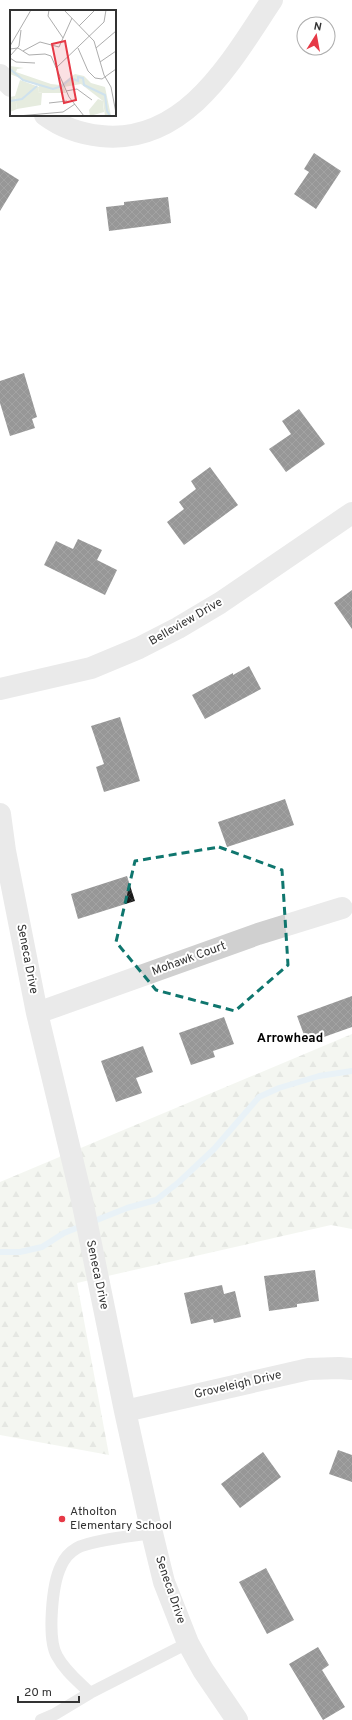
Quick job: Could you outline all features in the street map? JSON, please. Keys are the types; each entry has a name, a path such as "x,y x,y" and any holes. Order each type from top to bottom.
{"street":[{"path":"46,116 56,123 68,128 95,135 118,138 138,134 159,127 177,116 209,89 225,70 272,0"},
{"path":"0,75 10,85"},
{"name":"Belleview Drive","path":"0,689 91,668 178,628 220,603 352,513"},
{"name":"Seneca Drive","path":"0,814 37,1013 82,1200 125,1411 164,1582 188,1643 203,1670 237,1720"},
{"name":"Mohawk Court","path":"37,1013 258,934 342,908"},
{"name":"Groveleigh Drive","path":"125,1411 309,1369 352,1369"}],"lane":[{"path":"90,1693 63,1666 56,1655 52,1643 51,1626 56,1579 60,1567 66,1557 76,1548 88,1544 152,1533"},
{"path":"41,1720 188,1643"}],"highlighted area":[{"path":"219,847 282,870 288,965 235,1011 156,990 116,942 135,861"}],"green space":[{"path":"352,1034 352,1229 331,1225 77,1283 109,1455 0,1435 0,1182"}],"building":[{"path":"314,153 341,171 316,209 294,194 309,172 304,169"},
{"path":"0,168 19,180 0,211"},
{"path":"168,197 171,223 109,231 106,207 124,205 124,202"},
{"path":"24,373 37,417 32,419 35,428 10,436 0,403 0,381"},
{"path":"299,409 325,444 286,472 269,449 291,434 282,421"},
{"path":"210,467 238,505 184,545 167,522 184,509 179,502 196,489 191,481"},
{"path":"78,539 102,550 97,560 117,570 105,595 44,565 56,541 73,549"},
{"path":"352,590 352,629 334,603"},
{"path":"249,666 261,689 205,719 192,695"},
{"path":"120,717 140,781 104,792 96,767 104,764 91,726"},
{"path":"285,799 294,825 227,847 218,822"},
{"path":"127,876 135,901 78,919 71,894"},
{"path":"352,996 352,1027 307,1043 297,1016"},
{"path":"224,1017 234,1044 213,1051 215,1057 191,1065 179,1033"},
{"path":"143,1046 153,1072 136,1078 142,1093 116,1102 101,1061"},
{"path":"315,1270 319,1301 297,1304 297,1307 269,1311 264,1276"},
{"path":"222,1285 224,1294 235,1291 241,1317 214,1323 213,1319 191,1324 184,1293"},
{"path":"338,1450 352,1455 352,1482 329,1474"},
{"path":"263,1452 281,1477 240,1508 221,1484"},
{"path":"266,1568 294,1620 267,1634 239,1582"},
{"path":"318,1647 329,1665 322,1670 345,1707 323,1720 289,1664"}],"waterway":[{"path":"0,1252 20,1252 42,1247 64,1233 127,1208 156,1200 179,1182 214,1149 259,1097 279,1088 319,1076 352,1071"}],"place":[{"name":"Atholton Elementary School","path":"62,1519"}],"district":[{"name":"Arrowhead","path":"290,1039"}]}
